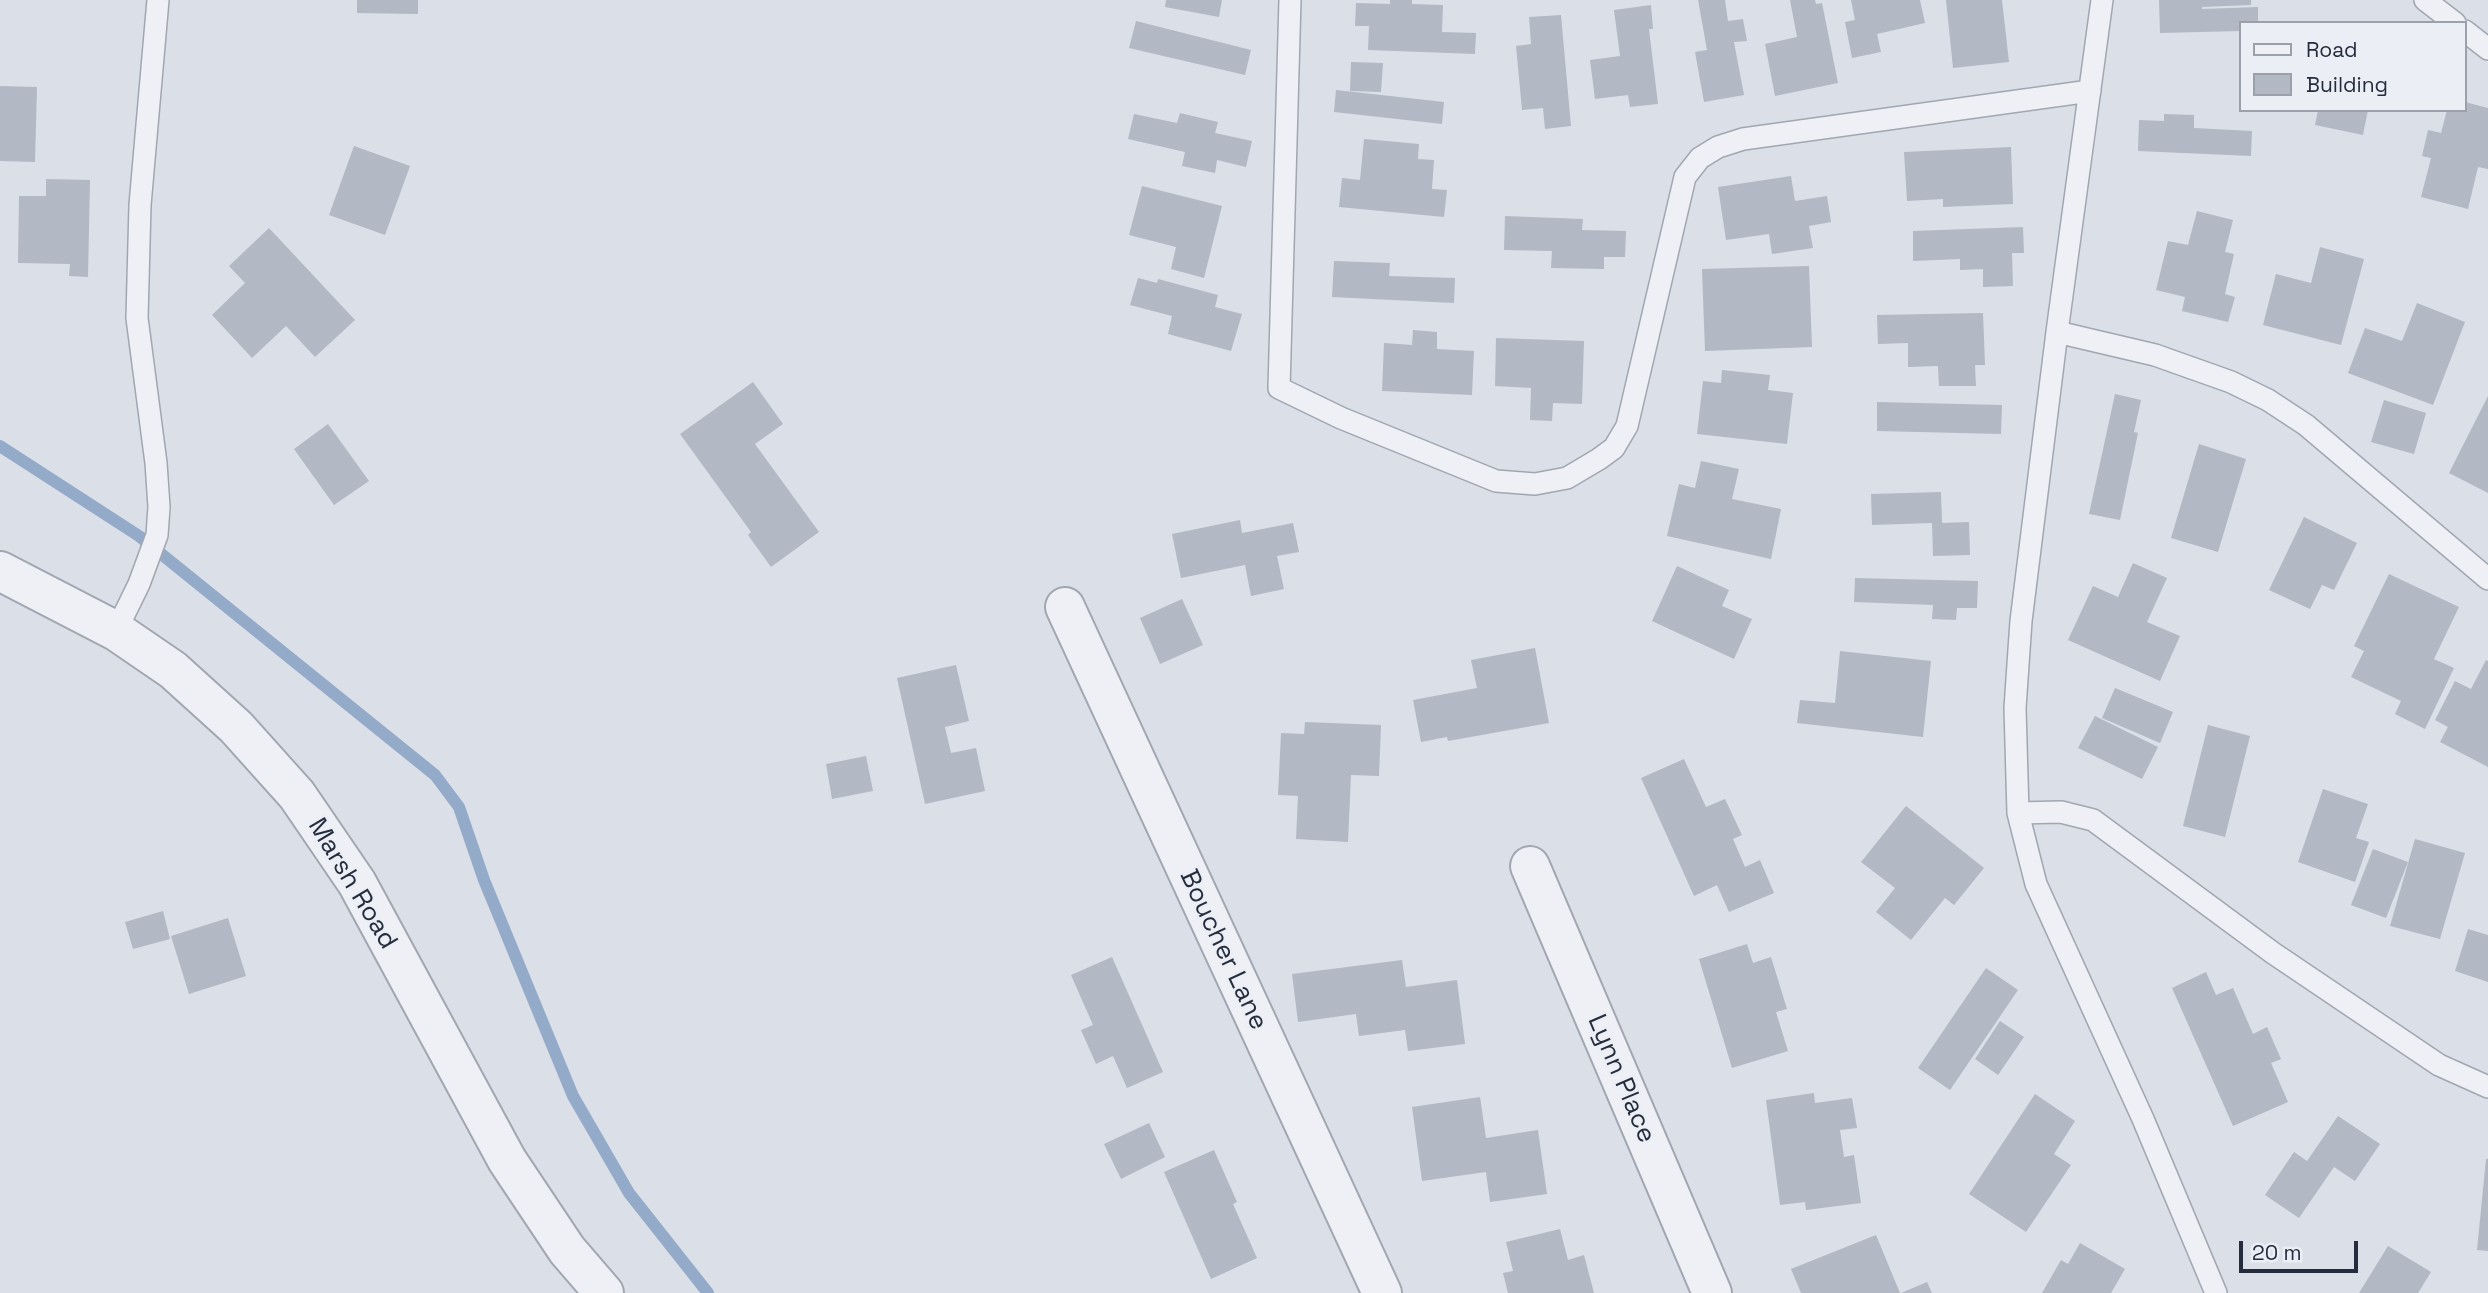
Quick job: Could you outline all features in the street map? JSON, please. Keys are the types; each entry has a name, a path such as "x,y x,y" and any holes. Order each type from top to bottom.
{"street":[{"name":"Marsh Road","path":"0,571 116,631 173,670 236,727 296,795 357,884 507,1160 568,1250 604,1293"},
{"name":"Boucher Lane","path":"1065,607 1382,1293"},
{"name":"Lynn Place","path":"1530,866 1712,1293"}],"lane":[{"path":"116,631 139,584 157,535 159,507 156,463 137,318 140,205 158,0"},
{"path":"1290,0 1279,388 1341,418 1496,481 1535,484 1567,478 1614,447 1627,426 1685,177 1700,158 1718,147 1743,139 2091,91"},
{"path":"2102,0 2021,621 2015,708 2018,813 2036,884 2143,1119 2216,1293"},
{"path":"2426,0 2452,21"},
{"path":"2467,32 2488,48"},
{"path":"2057,332 2155,355 2231,382 2268,400 2306,425 2488,579"},
{"path":"2018,813 2061,812 2093,820 2273,953 2428,1058 2488,1087"}],"building":[{"path":"357,0 418,0 418,14 357,13"},
{"path":"1166,0 1222,0 1219,17 1165,7"},
{"path":"1390,0 1443,5 1442,32 1476,33 1475,54 1368,50 1369,26 1355,26 1356,3 1390,4"},
{"path":"1698,0 1725,0 1728,21 1743,19 1747,41 1734,42 1744,95 1704,102 1695,52 1707,50"},
{"path":"1790,0 1815,0 1816,4 1822,3 1838,83 1775,96 1765,44 1797,37"},
{"path":"1851,0 1920,0 1925,23 1877,34 1881,52 1852,58 1845,22 1855,20"},
{"path":"1946,0 2002,0 2009,62 1953,68"},
{"path":"2159,0 2251,0 2251,5 2202,9 2258,7 2258,21 2240,21 2240,31 2160,33"},
{"path":"1651,5 1653,29 1649,29 1658,104 1630,107 1628,95 1595,99 1590,60 1620,56 1614,10"},
{"path":"1561,15 1571,126 1545,129 1543,108 1522,110 1516,46 1531,44 1529,17"},
{"path":"1136,21 1251,50 1245,75 1129,48"},
{"path":"1351,62 1383,63 1381,92 1350,91"},
{"path":"0,86 37,87 35,162 0,161"},
{"path":"1336,90 1444,102 1442,124 1334,112"},
{"path":"2467,103 2488,108 2488,169 2478,167 2468,209 2421,197 2431,158 2422,156 2428,130 2441,133 2446,112 2467,112"},
{"path":"2318,112 2368,112 2363,135 2315,125"},
{"path":"1180,113 1218,122 1215,133 1252,141 1246,167 1217,160 1215,173 1182,166 1185,152 1128,139 1134,114 1177,123"},
{"path":"2164,114 2194,115 2194,128 2252,131 2251,156 2138,151 2139,120 2164,121"},
{"path":"1364,139 1419,144 1418,159 1434,160 1432,189 1447,190 1444,217 1339,207 1342,178 1360,180"},
{"path":"354,146 410,166 385,235 329,215"},
{"path":"2011,147 2013,204 1943,207 1943,199 1907,201 1904,152"},
{"path":"1791,176 1795,201 1827,196 1831,222 1809,226 1813,248 1772,254 1769,234 1726,240 1718,187"},
{"path":"46,179 90,180 88,277 69,276 70,264 18,263 19,196 46,196"},
{"path":"1142,186 1222,206 1204,278 1171,269 1176,247 1129,235"},
{"path":"2197,211 2233,220 2225,252 2234,254 2225,294 2235,297 2228,322 2182,311 2185,297 2156,290 2168,241 2188,245"},
{"path":"1505,216 1583,219 1582,230 1626,231 1625,257 1604,257 1604,269 1551,268 1552,251 1504,250"},
{"path":"2023,227 2024,253 2012,253 2013,286 1983,287 1983,269 1960,270 1960,259 1913,261 1913,231"},
{"path":"269,228 355,320 315,357 286,326 252,358 212,315 245,283 229,266"},
{"path":"2320,247 2364,259 2341,345 2263,325 2276,274 2311,283"},
{"path":"1334,261 1390,263 1389,276 1455,278 1454,303 1332,297"},
{"path":"1809,266 1812,347 1705,351 1702,269"},
{"path":"1138,278 1157,283 1158,279 1218,295 1215,307 1242,314 1231,351 1168,334 1172,316 1130,305"},
{"path":"2417,303 2465,322 2433,405 2348,373 2365,328 2402,341"},
{"path":"1983,313 1985,365 1975,365 1976,386 1939,386 1938,366 1908,367 1908,343 1878,344 1877,315"},
{"path":"1413,330 1437,332 1437,349 1474,351 1472,395 1382,391 1384,343 1412,345"},
{"path":"1496,338 1584,341 1582,404 1553,403 1552,421 1530,420 1531,388 1495,386"},
{"path":"1722,370 1770,375 1768,390 1793,393 1787,444 1697,434 1703,381 1721,383"},
{"path":"753,382 783,424 755,444 819,532 771,567 748,535 751,532 680,434"},
{"path":"2115,394 2141,400 2134,432 2138,433 2120,520 2089,514"},
{"path":"2488,396 2488,493 2449,473"},
{"path":"2384,400 2426,413 2414,454 2371,442"},
{"path":"1877,402 2002,405 2001,434 1877,431"},
{"path":"328,424 369,481 334,505 294,449"},
{"path":"2199,444 2246,459 2218,552 2171,538"},
{"path":"1701,461 1739,469 1732,499 1781,509 1771,559 1667,536 1679,484 1695,488"},
{"path":"1941,492 1942,523 1969,522 1970,555 1933,556 1932,523 1872,525 1871,494"},
{"path":"2304,517 2357,543 2334,590 2322,585 2310,609 2269,590"},
{"path":"1240,520 1242,533 1293,523 1299,552 1277,556 1284,589 1251,596 1245,565 1181,578 1172,534"},
{"path":"2133,563 2167,578 2147,622 2180,636 2160,681 2068,640 2093,586 2118,597"},
{"path":"1677,566 1729,590 1722,606 1752,619 1734,659 1652,621"},
{"path":"2389,574 2459,607 2434,659 2454,668 2425,729 2395,714 2401,701 2351,677 2364,651 2354,646"},
{"path":"1855,578 1978,581 1977,608 1957,608 1956,620 1932,619 1933,605 1854,602"},
{"path":"1182,599 1203,645 1160,664 1140,618"},
{"path":"1535,648 1549,723 1448,741 1447,737 1421,742 1413,700 1477,688 1471,660"},
{"path":"1840,651 1931,661 1923,737 1797,723 1800,700 1835,703"},
{"path":"2486,660 2488,767 2440,742 2448,727 2435,720 2455,681 2471,689"},
{"path":"956,665 969,721 945,727 951,753 976,748 985,791 925,804 897,678"},
{"path":"2115,688 2173,712 2160,743 2102,718"},
{"path":"2095,716 2158,747 2142,779 2078,748"},
{"path":"1305,722 1381,725 1379,776 1351,775 1348,842 1296,839 1298,796 1278,795 1281,733 1304,734"},
{"path":"2208,725 2250,736 2225,837 2183,826"},
{"path":"866,756 873,791 832,799 826,764"},
{"path":"1684,759 1706,807 1725,799 1742,835 1733,839 1745,867 1760,860 1774,893 1729,912 1717,885 1694,896 1641,778"},
{"path":"2323,789 2368,804 2356,838 2369,842 2355,882 2298,862"},
{"path":"1906,806 1984,868 1954,905 1945,898 1911,940 1876,912 1895,888 1861,862"},
{"path":"2415,839 2465,853 2440,939 2390,926"},
{"path":"2373,849 2408,862 2386,918 2351,905"},
{"path":"163,911 170,939 133,949 125,922"},
{"path":"228,918 246,976 189,994 171,936"},
{"path":"2468,929 2488,935 2488,982 2455,971"},
{"path":"1747,944 1753,963 1771,957 1787,1009 1776,1012 1788,1051 1732,1068 1699,959"},
{"path":"1112,957 1163,1072 1127,1088 1113,1056 1096,1064 1081,1030 1093,1025 1071,975"},
{"path":"1402,960 1406,987 1457,980 1465,1044 1408,1051 1405,1030 1359,1036 1356,1014 1298,1022 1292,974"},
{"path":"1986,968 2018,990 1950,1090 1918,1068"},
{"path":"2206,972 2216,995 2233,988 2253,1034 2267,1027 2281,1059 2271,1063 2288,1102 2233,1126 2172,988"},
{"path":"2000,1021 2024,1037 1998,1075 1975,1059"},
{"path":"1814,1093 1815,1103 1852,1098 1857,1128 1840,1130 1844,1157 1854,1155 1861,1203 1806,1210 1805,1202 1780,1205 1766,1100"},
{"path":"2035,1094 2075,1121 2054,1154 2071,1165 2026,1232 1969,1194"},
{"path":"1480,1097 1486,1138 1538,1130 1547,1194 1490,1202 1486,1172 1422,1181 1412,1107"},
{"path":"2338,1116 2380,1144 2355,1181 2334,1167 2299,1218 2265,1195 2294,1152 2307,1161"},
{"path":"1149,1123 1165,1157 1121,1179 1104,1144"},
{"path":"1214,1150 1237,1202 1233,1204 1257,1258 1211,1279 1164,1172"},
{"path":"2488,1159 2488,1251 2477,1250"},
{"path":"1560,1229 1568,1260 1584,1255 1594,1293 1508,1293 1503,1273 1513,1271 1506,1242"},
{"path":"1876,1235 1900,1293 1801,1293 1791,1269"},
{"path":"2080,1243 2125,1269 2111,1293 2042,1293 2061,1260 2068,1264"},
{"path":"2388,1246 2431,1272 2418,1293 2359,1293"},
{"path":"1927,1282 1932,1293 1901,1293"}],"waterway":[{"path":"0,446 139,536 435,775 459,807 484,880 573,1096 629,1193 708,1293"}]}
